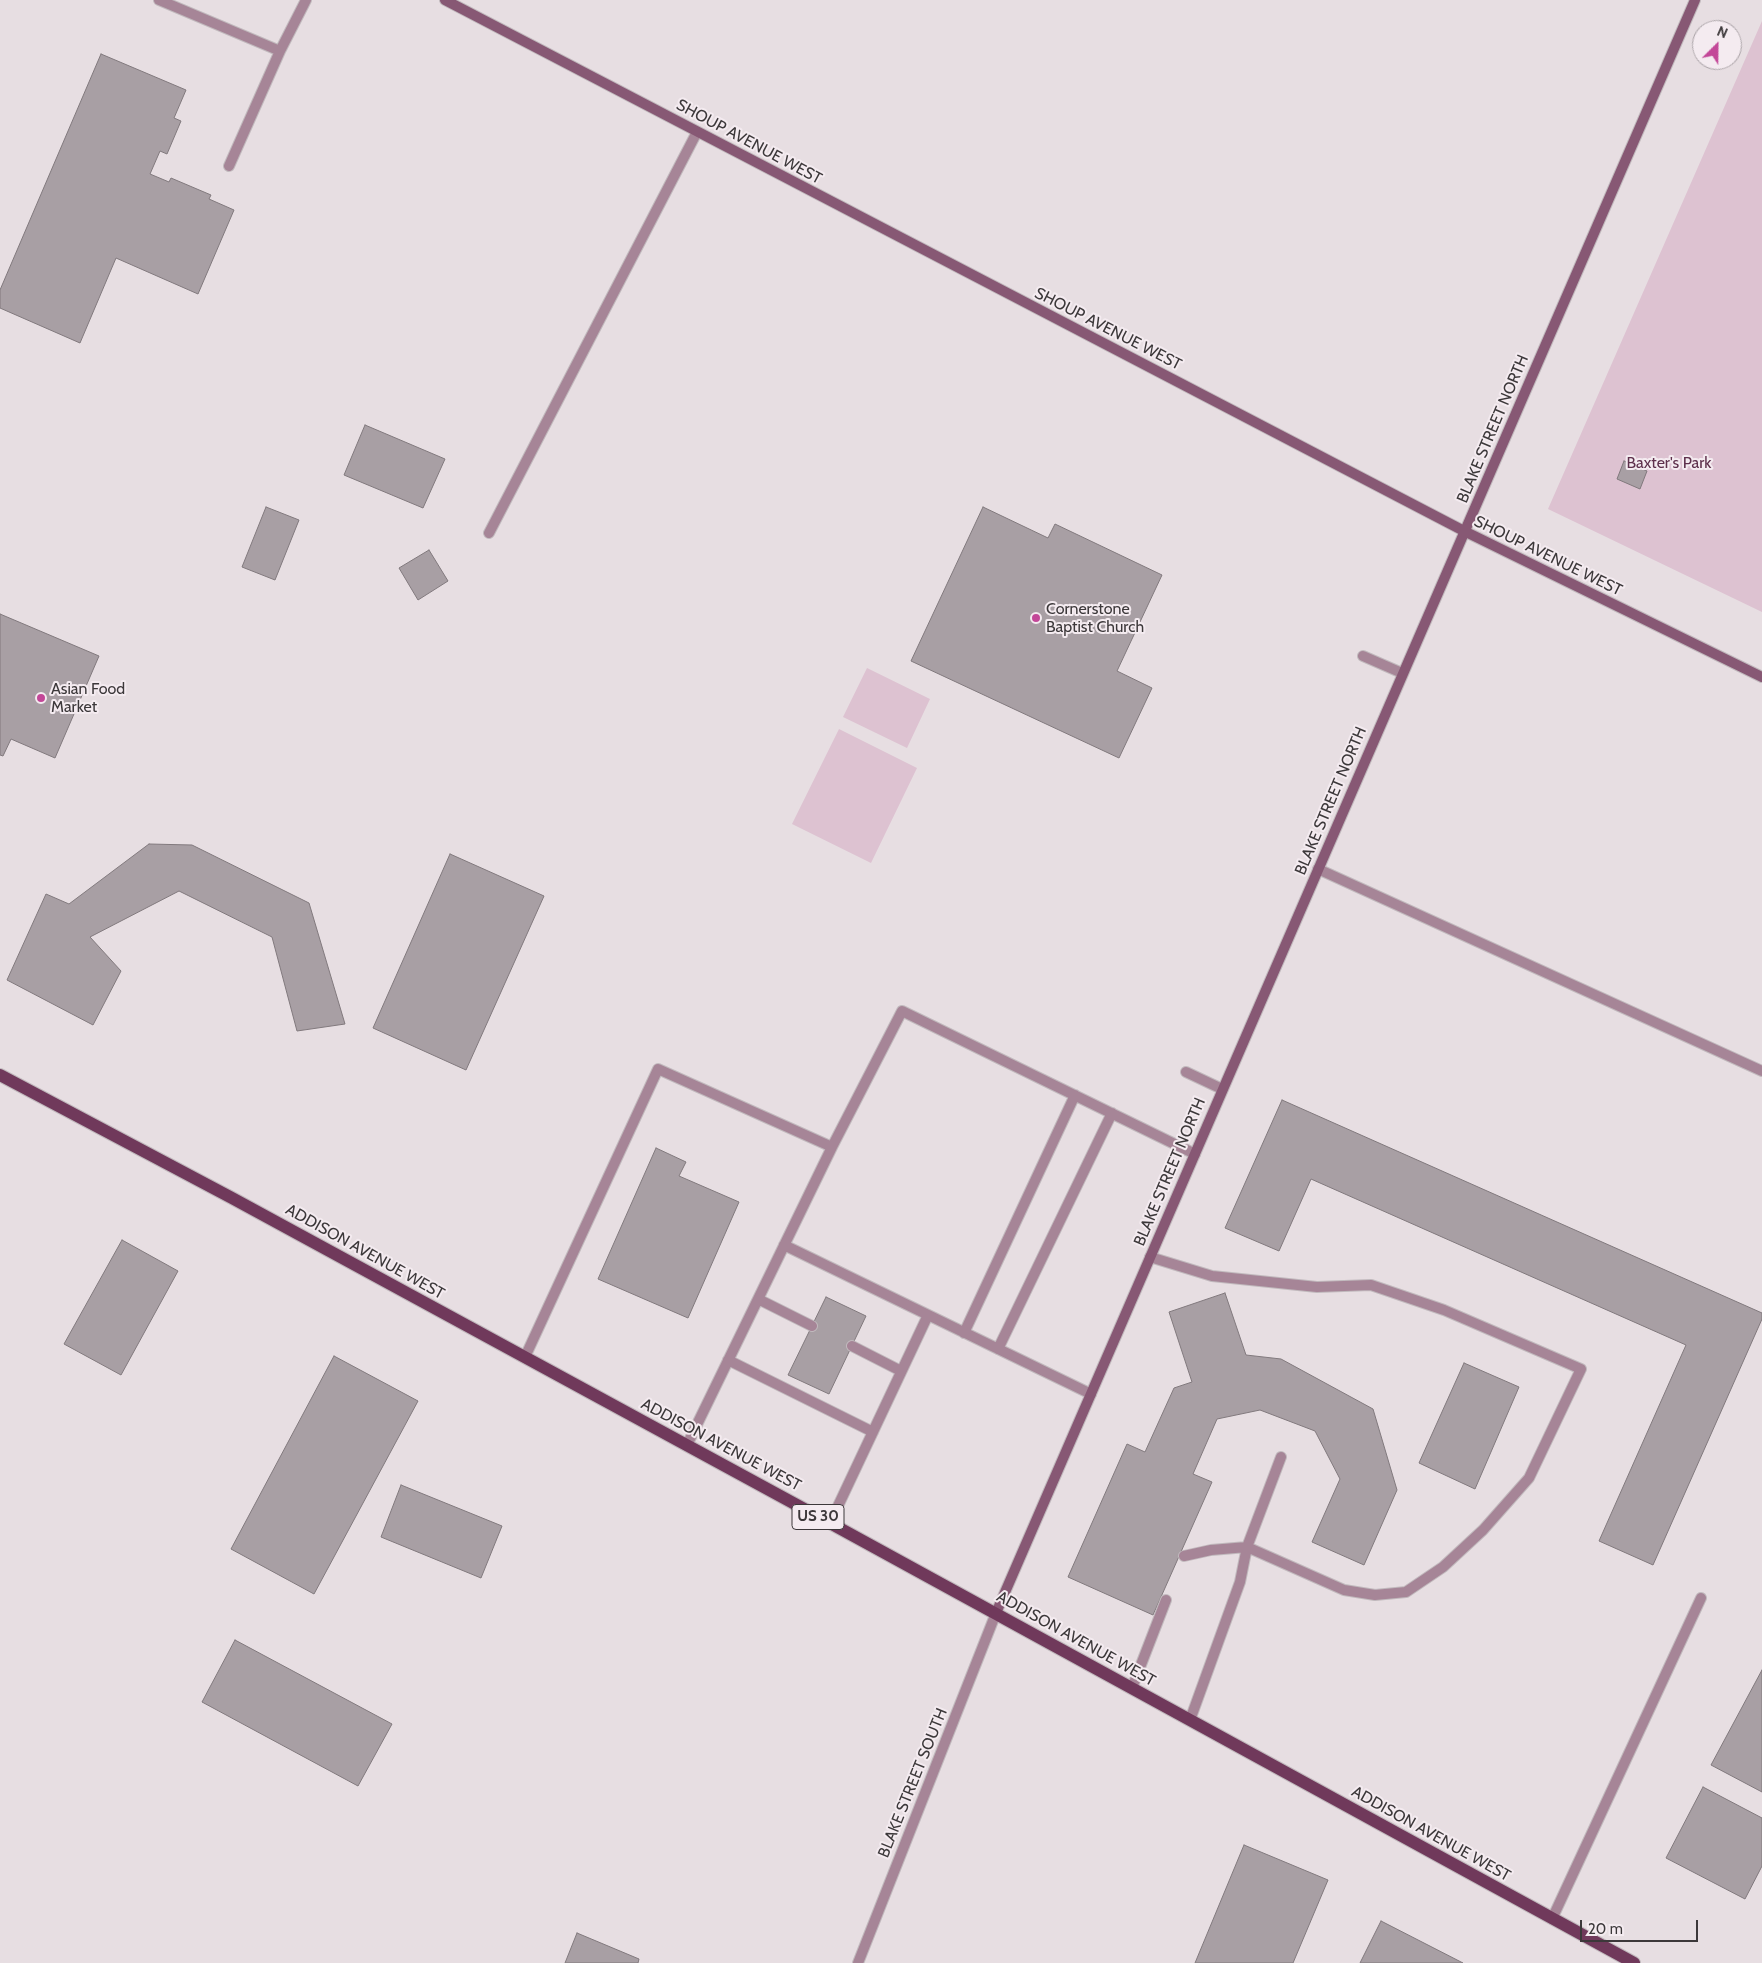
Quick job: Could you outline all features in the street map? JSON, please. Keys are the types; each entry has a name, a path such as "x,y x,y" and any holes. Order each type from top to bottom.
{"main road":[{"name":"ADDISON AVENUE WEST","path":"0,1075 687,1445 1634,1963"}],"street":[{"path":"159,0 280,51"},
{"path":"228,166 280,51 306,0"},
{"name":"SHOUP AVENUE WEST","path":"445,0 1464,532 1762,677"},
{"name":"BLAKE STREET NORTH","path":"996,1613 1695,0"},
{"path":"489,533 697,132"},
{"path":"1363,656 1402,673"},
{"path":"1318,869 1762,1071"},
{"path":"687,1445 832,1147 902,1010 1195,1154"},
{"path":"525,1357 658,1069 832,1147"},
{"path":"1186,1072 1222,1089"},
{"path":"964,1333 1075,1095"},
{"path":"998,1349 1112,1113"},
{"path":"784,1245 1091,1394"},
{"path":"1150,1257 1212,1276 1317,1287 1371,1285 1444,1310 1580,1369 1528,1478 1483,1530 1443,1567 1406,1592 1375,1595 1344,1590 1247,1547 1211,1550 1184,1556"},
{"path":"758,1299 812,1326"},
{"path":"830,1523 928,1315"},
{"path":"852,1346 901,1371"},
{"path":"728,1360 873,1432"},
{"path":"1190,1720 1240,1582 1247,1547 1281,1457"},
{"path":"1552,1919 1701,1598"},
{"path":"1132,1688 1166,1600"},
{"name":"BLAKE STREET SOUTH","path":"858,1963 996,1613"}],"green space":[{"name":"Baxter's Park","path":"1762,21 1762,612 1548,509"},
{"path":"867,668 930,699 907,748 843,717"},
{"path":"839,729 917,768 871,863 792,824"}],"building":[{"path":"101,54 186,90 174,118 181,121 167,154 160,151 150,174 169,182 171,178 211,195 209,199 234,210 198,294 116,258 80,343 0,308 0,290"},
{"path":"365,425 445,459 423,508 344,475"},
{"path":"1624,461 1647,471 1640,489 1617,479"},
{"path":"266,507 299,520 275,580 242,567"},
{"name":"Cornerstone Baptist Church","path":"983,507 1048,538 1055,524 1162,575 1117,671 1152,688 1119,758 911,661"},
{"path":"429,550 448,581 418,600 399,568"},
{"name":"Asian Food Market","path":"0,614 99,656 55,758 11,739 3,756 0,755"},
{"path":"149,844 192,845 309,903 345,1024 297,1031 272,937 179,891 90,937 121,971 93,1025 7,980 46,894 69,904"},
{"path":"450,854 544,896 466,1070 373,1028"},
{"path":"1282,1100 1762,1313 1762,1319 1653,1565 1599,1541 1686,1345 1311,1179 1279,1251 1225,1228"},
{"path":"656,1148 686,1162 679,1176 739,1202 688,1318 598,1279"},
{"path":"122,1240 178,1271 121,1375 64,1344"},
{"path":"1225,1293 1246,1355 1281,1359 1373,1409 1397,1490 1364,1565 1312,1542 1340,1479 1315,1431 1260,1410 1217,1419 1193,1474 1212,1482 1153,1615 1068,1577 1127,1444 1145,1452 1174,1388 1192,1382 1169,1312"},
{"path":"826,1297 866,1316 829,1394 788,1375"},
{"path":"334,1356 418,1401 314,1594 231,1549"},
{"path":"1464,1363 1519,1387 1475,1489 1419,1463"},
{"path":"401,1485 502,1526 481,1578 381,1537"},
{"path":"235,1640 392,1724 358,1786 202,1702"},
{"path":"1762,1670 1762,1792 1711,1765"},
{"path":"1703,1787 1762,1818 1762,1866 1745,1899 1666,1858"},
{"path":"1244,1845 1328,1880 1293,1963 1195,1963"},
{"path":"1381,1921 1463,1963 1360,1963"},
{"path":"577,1933 639,1959 638,1963 565,1963"}],"place":[{"name":"Cornerstone Baptist Church","path":"1036,618"},
{"name":"Asian Food Market","path":"41,698"}]}
